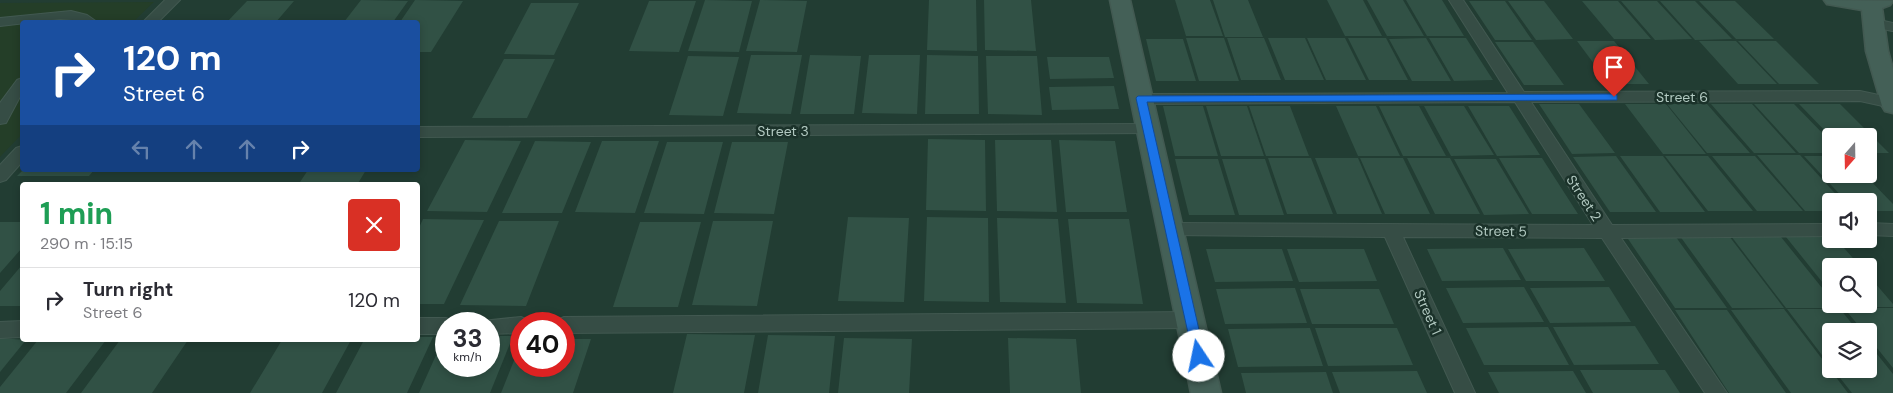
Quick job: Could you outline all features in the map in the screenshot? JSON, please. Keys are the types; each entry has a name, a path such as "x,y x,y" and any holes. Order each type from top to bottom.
{"street":[{"path":"152,20 173,0"},
{"path":"1120,0 1206,393"},
{"name":"Street 2","path":"1456,0 1607,232 1717,393"},
{"path":"1834,0 1878,11 1877,51 1892,104"},
{"path":"22,20 67,16 88,20"},
{"path":"0,22 20,20"},
{"path":"8,109 20,86"},
{"name":"Street 6","path":"1141,98 1860,96 1892,104"},
{"name":"Street 3","path":"420,132 1148,129"},
{"path":"0,176 20,154"},
{"name":"Street 5","path":"1171,229 1607,232 1822,230"},
{"path":"1877,229 1893,230"},
{"name":"Street 1","path":"1391,230 1464,393"},
{"path":"575,325 1191,320"},
{"path":"420,326 435,326"},
{"path":"0,330 20,329"}],"green space":[{"path":"154,2 135,20 20,20 20,136 0,157 0,3"}],"building":[{"path":"361,0 408,1 394,20 346,20"},
{"path":"415,0 463,1 431,52 420,52 420,20 401,20"},
{"path":"705,0 752,1 739,52 688,51"},
{"path":"760,0 807,1 797,52 746,51"},
{"path":"929,0 976,0 977,51 927,50"},
{"path":"984,0 1031,0 1036,51 985,50"},
{"path":"1175,0 1210,0 1223,36 1186,36"},
{"path":"1213,0 1248,0 1263,37 1225,37"},
{"path":"1327,0 1363,0 1382,36 1345,36"},
{"path":"1367,0 1403,0 1424,36 1387,36"},
{"path":"1406,0 1442,0 1464,36 1427,36"},
{"path":"247,1 294,1 278,20 229,20"},
{"path":"649,1 696,1 679,52 629,51"},
{"path":"1469,1 1505,1 1532,40 1495,40"},
{"path":"1508,1 1544,1 1573,39 1536,40"},
{"path":"1582,1 1618,1 1651,39 1614,39"},
{"path":"1621,1 1657,1 1692,39 1655,40"},
{"path":"1660,1 1695,1 1732,39 1695,40"},
{"path":"1699,1 1735,1 1774,39 1736,39"},
{"path":"531,3 579,3 554,55 504,54"},
{"path":"1186,38 1224,38 1239,81 1199,81"},
{"path":"1227,38 1264,38 1281,80 1241,80"},
{"path":"1268,38 1305,38 1324,80 1285,80"},
{"path":"1307,38 1345,38 1366,80 1326,80"},
{"path":"1348,38 1386,38 1408,80 1369,80"},
{"path":"1426,38 1451,81 1412,81 1389,39"},
{"path":"1429,38 1466,38 1493,80 1454,81"},
{"path":"1146,39 1183,39 1196,81 1156,81"},
{"path":"1577,41 1614,41 1649,84 1609,84"},
{"path":"1699,41 1736,41 1777,84 1738,84"},
{"path":"1738,41 1776,41 1819,84 1779,84"},
{"path":"1495,42 1533,42 1564,85 1524,85"},
{"path":"751,55 802,55 791,114 737,113"},
{"path":"810,55 861,56 854,114 800,114"},
{"path":"869,55 920,55 917,114 862,113"},
{"path":"927,55 978,56 979,114 925,114"},
{"path":"688,56 739,57 723,116 669,115"},
{"path":"986,56 1037,56 1042,115 988,114"},
{"path":"1047,57 1109,57 1114,78 1050,79"},
{"path":"504,59 555,59 527,118 472,118"},
{"path":"1114,86 1119,109 1052,110 1049,87"},
{"path":"1539,104 1579,104 1615,153 1572,154"},
{"path":"1625,104 1666,104 1706,154 1663,154"},
{"path":"1667,104 1707,104 1750,153 1707,153"},
{"path":"1711,104 1752,104 1796,153 1754,153"},
{"path":"1754,104 1794,104 1822,133 1822,153 1799,153"},
{"path":"1799,104 1840,104 1864,128 1822,128"},
{"path":"1163,106 1203,106 1218,156 1175,156"},
{"path":"1206,106 1247,106 1264,156 1221,156"},
{"path":"1249,106 1290,106 1309,156 1266,156"},
{"path":"1336,106 1376,106 1400,156 1358,156"},
{"path":"1379,106 1419,106 1446,156 1403,156"},
{"path":"1424,106 1464,106 1494,155 1451,156"},
{"path":"1468,106 1509,106 1540,155 1497,156"},
{"path":"928,139 985,140 986,211 926,210"},
{"path":"465,140 521,141 487,212 427,211"},
{"path":"995,140 1051,140 1057,212 997,211"},
{"path":"1059,140 1115,141 1127,212 1066,212"},
{"path":"535,141 591,142 562,213 502,213"},
{"path":"602,141 659,141 635,213 575,212"},
{"path":"667,142 723,142 704,214 644,213"},
{"path":"732,142 788,142 774,214 714,213"},
{"path":"1878,142 1889,153 1878,153"},
{"path":"1757,155 1800,155 1822,179 1822,183 1826,183 1835,193 1822,193 1822,211 1805,211"},
{"path":"1616,156 1656,212 1610,212 1573,157"},
{"path":"1620,156 1663,156 1705,212 1660,212"},
{"path":"1665,156 1708,156 1753,211 1708,211"},
{"path":"1712,156 1755,156 1803,211 1757,211"},
{"path":"1804,156 1822,156 1822,175"},
{"path":"1268,158 1311,158 1333,214 1287,214"},
{"path":"1315,158 1358,158 1382,214 1337,214"},
{"path":"1360,158 1403,158 1430,214 1385,214"},
{"path":"1407,158 1450,158 1480,214 1435,214"},
{"path":"1499,158 1542,158 1578,214 1532,214"},
{"path":"1175,159 1218,159 1235,215 1189,215"},
{"path":"1222,159 1265,159 1284,215 1239,215"},
{"path":"1454,159 1496,159 1529,214 1484,215"},
{"path":"21,172 92,172 89,176 17,176"},
{"path":"307,172 365,172 359,182 300,182"},
{"path":"1829,183 1873,183 1893,204 1893,211 1877,211 1877,193 1839,193"},
{"path":"848,217 909,218 904,302 838,301"},
{"path":"927,217 988,218 989,302 924,301"},
{"path":"997,218 1058,219 1066,303 1000,302"},
{"path":"423,219 484,220 444,304 420,304 420,226"},
{"path":"1068,219 1129,219 1143,304 1077,303"},
{"path":"499,221 559,221 526,306 460,305"},
{"path":"713,221 773,221 757,306 692,305"},
{"path":"0,222 20,222 20,250 0,273"},
{"path":"640,222 701,222 678,307 613,307"},
{"path":"1677,232 1726,232 1784,308 1732,308"},
{"path":"1728,232 1777,232 1822,288 1822,308 1786,308"},
{"path":"1782,232 1822,232 1822,248 1844,248 1853,258 1822,258 1822,282"},
{"path":"1624,233 1673,233 1727,308 1675,308"},
{"path":"1503,248 1521,280 1442,281 1427,249"},
{"path":"1584,248 1605,281 1526,281 1508,249"},
{"path":"1206,249 1282,249 1293,281 1215,282"},
{"path":"1287,249 1364,249 1377,281 1299,282"},
{"path":"20,267 20,306 0,306 0,291"},
{"path":"1877,285 1893,304 1893,307 1877,307"},
{"path":"1524,287 1544,322 1463,323 1446,288"},
{"path":"1609,287 1631,322 1550,323 1530,288"},
{"path":"1295,288 1307,323 1225,324 1216,289"},
{"path":"1300,289 1379,289 1394,324 1312,324"},
{"path":"1877,308 1893,308 1893,368 1877,348 1877,323 1856,323 1848,313 1877,313"},
{"path":"1784,309 1822,359 1822,378 1837,378 1848,393 1791,393 1731,310"},
{"path":"1787,309 1822,309 1822,313 1843,313 1851,323 1822,323 1822,355"},
{"path":"1675,310 1727,310 1786,393 1729,393"},
{"path":"1635,326 1659,364 1574,365 1553,327"},
{"path":"1548,327 1569,365 1484,365 1466,328"},
{"path":"1310,328 1323,366 1238,367 1228,329"},
{"path":"1315,328 1397,328 1413,365 1328,366"},
{"path":"687,334 755,335 744,393 673,393"},
{"path":"768,335 835,336 829,393 758,393"},
{"path":"500,336 510,336 510,343 500,368"},
{"path":"420,337 433,337 407,393 336,393 363,342 420,342"},
{"path":"0,338 20,340 20,342 24,342 0,372"},
{"path":"844,338 912,339 909,393 838,393"},
{"path":"1008,338 1076,339 1081,393 1010,393"},
{"path":"575,339 591,339 573,393 501,393 510,370 510,377 575,377"},
{"path":"36,342 104,342 66,393 0,393 0,387"},
{"path":"119,342 187,342 152,393 81,393"},
{"path":"281,342 350,342 322,393 250,393"},
{"path":"1877,354 1893,374 1893,393 1852,393 1840,378 1877,378"},
{"path":"435,357 435,377 496,377 490,393 419,393"},
{"path":"1580,370 1665,370 1680,393 1593,393"},
{"path":"1417,371 1427,393 1340,393 1332,372"},
{"path":"1573,371 1586,393 1499,393 1488,372"},
{"path":"1326,372 1333,393 1246,393 1241,373"}],"route":[{"path":"1199,356 1141,98 1614,97"}]}
